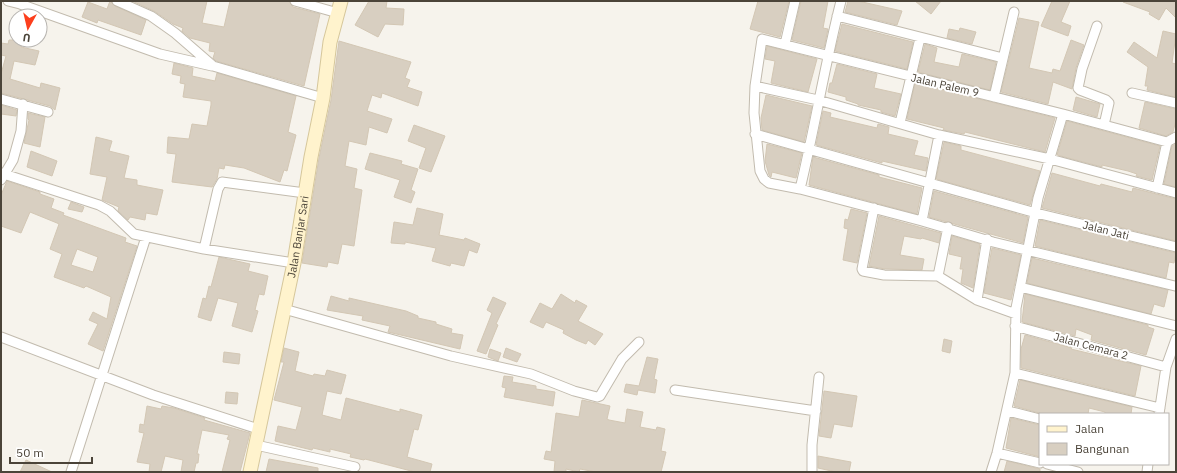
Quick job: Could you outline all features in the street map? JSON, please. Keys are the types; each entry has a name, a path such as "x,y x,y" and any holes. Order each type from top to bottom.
{"street":[{"path":"8,1 160,54 213,66 322,98"},
{"path":"117,1 151,16 175,33 213,66"},
{"path":"295,1 340,7"},
{"path":"785,44 795,1"},
{"path":"800,189 810,149 818,100 840,1"},
{"name":"Jalan Banjar Sari","path":"250,472 294,263 330,42 340,7"},
{"path":"994,97 1014,12"},
{"path":"837,16 1003,58"},
{"path":"1097,26 1082,69 1078,88 1108,101 1104,125 1167,142 1176,137"},
{"path":"900,123 920,38"},
{"name":"Jalan Palem 9","path":"754,86 762,39 1104,125"},
{"path":"1176,193 1050,159 939,135 818,100 754,86 755,134 760,171 764,179 769,183 800,189 948,227 986,239 1176,287"},
{"path":"1132,93 1176,103"},
{"path":"1,99 48,112"},
{"path":"23,104 21,127 13,160 2,175 99,205 110,211 134,234 204,249 294,263"},
{"path":"991,472 1008,411 1015,373 1015,326 1020,287 1038,198 1063,114"},
{"name":"Jalan Jati","path":"755,134 1036,213 1176,248"},
{"path":"922,221 939,135"},
{"path":"1157,188 1167,142"},
{"path":"204,249 218,189 222,182 306,193"},
{"path":"874,208 862,269 863,272 884,275 938,276 977,300 1016,314"},
{"path":"938,276 948,227"},
{"path":"71,472 119,325 132,278 143,251 146,237"},
{"path":"977,300 986,239"},
{"path":"1020,287 1176,326"},
{"path":"284,309 451,356 531,374 574,391 597,397 600,396 622,359 639,342"},
{"name":"Jalan Cemara 2","path":"1015,326 1166,367"},
{"path":"1,337 153,395 258,429"},
{"path":"1015,373 1160,411 1166,367 1176,339"},
{"path":"812,472 812,445 819,377"},
{"path":"674,390 816,411"},
{"path":"1008,411 1039,419"},
{"path":"256,445 355,467"},
{"path":"997,453 1039,462"},
{"path":"1051,465 1078,472"}],"building":[{"path":"110,1 115,6 146,20 141,35 98,20 97,23 82,17 88,2 107,9"},
{"path":"132,1 207,1 202,23 224,27 230,1 289,1 293,7 320,14 304,86 216,61 213,58 215,52 209,51 210,43 190,38 182,31 183,28 173,24 154,11"},
{"path":"369,1 387,1 386,8 404,9 403,25 385,24 378,37 355,25"},
{"path":"758,1 789,1 780,37 750,29"},
{"path":"801,1 828,1 823,28 828,29 824,48 792,40"},
{"path":"848,1 858,1 902,11 897,25 845,12"},
{"path":"915,1 941,1 931,14"},
{"path":"1052,1 1070,1 1061,22 1071,26 1068,36 1041,26"},
{"path":"1123,1 1176,1 1176,18 1166,8 1159,20 1149,14 1150,12"},
{"path":"1019,18 1039,22 1029,68 1052,73 1053,69 1060,71 1071,40 1084,45 1076,68 1072,89 1053,82 1048,104 1001,92"},
{"path":"842,24 913,42 907,69 835,51"},
{"path":"960,28 976,32 972,44 947,38 949,29 959,31"},
{"path":"1163,31 1176,34 1172,63 1176,64 1175,97 1147,90 1148,86 1145,86 1148,67 1127,52 1134,42 1157,58"},
{"path":"339,41 411,62 405,78 410,80 407,87 422,92 418,106 382,93 381,98 372,95 367,111 392,119 387,133 369,127 366,145 349,141 345,166 357,169 354,188 362,190 354,246 342,244 338,264 328,262 327,267 302,263 319,158 331,100"},
{"path":"1,43 8,44 8,48 26,48 39,51 35,65 14,61 10,79 40,88 41,83 60,88 55,110 50,106 1,93 1,74 6,56 1,55"},
{"path":"925,44 937,48 934,62 959,67 962,54 996,62 990,90 918,72"},
{"path":"767,46 817,59 808,92 771,83 775,61 765,59"},
{"path":"174,63 193,68 192,76 215,81 217,73 296,96 288,132 296,135 287,171 284,170 280,182 244,168 225,165 224,169 219,168 217,179 212,187 172,182 176,154 167,153 168,137 189,139 192,124 207,126 211,105 211,101 183,97 185,84 180,83 181,76 172,74"},
{"path":"837,64 877,74 874,88 901,94 895,116 881,112 881,110 858,105 846,100 846,97 828,92"},
{"path":"915,83 1055,118 1045,152 965,132 964,134 943,130 944,128 907,119"},
{"path":"766,95 812,106 804,142 762,130 761,118"},
{"path":"1076,97 1100,104 1097,117 1073,110"},
{"path":"1145,102 1176,109 1176,120 1173,132 1166,136 1139,128"},
{"path":"1,105 17,110 16,116 1,114"},
{"path":"823,111 831,113 830,117 877,128 878,124 889,127 888,134 918,141 914,155 928,158 926,171 882,161 882,163 816,145"},
{"path":"28,113 45,117 40,147 24,143 29,120"},
{"path":"1067,121 1160,146 1152,180 1136,176 1137,174 1128,171 1102,165 1102,167 1057,155"},
{"path":"414,125 445,136 431,172 419,168 426,148 408,141"},
{"path":"96,137 112,141 109,151 129,156 124,178 137,180 137,185 163,190 157,215 146,213 145,220 130,217 128,220 118,211 119,207 102,200 107,177 90,174"},
{"path":"944,142 961,146 961,150 1040,171 1030,205 936,179"},
{"path":"767,144 802,153 796,178 772,172 771,177 769,175 765,161"},
{"path":"1176,144 1176,187 1164,184 1172,146"},
{"path":"31,151 57,161 52,176 27,167"},
{"path":"370,153 402,161 401,164 418,169 411,190 415,192 411,203 394,197 400,180 365,169"},
{"path":"813,157 922,188 917,214 809,185"},
{"path":"1052,173 1100,186 1101,184 1132,192 1133,188 1176,199 1176,241 1042,208"},
{"path":"7,181 40,192 40,194 54,199 51,208 64,213 63,215 126,238 125,242 137,246 103,351 88,344 98,324 89,320 93,312 107,319 111,297 86,286 84,288 54,277 62,254 50,249 59,224 30,212 21,233 1,226 1,195","holes":["77,249 98,257 93,272 71,265"]},
{"path":"934,191 1028,217 1023,243 929,217"},
{"path":"71,202 84,207 82,212 68,209"},
{"path":"417,208 443,214 439,235 464,240 465,238 480,244 477,253 469,250 464,266 451,263 450,266 432,261 436,248 405,242 405,244 391,243 394,222 413,225"},
{"path":"851,209 867,213 857,263 843,260 848,229 844,228 845,219 848,220"},
{"path":"879,216 941,233 939,243 922,238 904,236 900,255 924,259 922,270 885,269 869,266"},
{"path":"1040,220 1176,253 1174,263 1169,262 1166,278 1035,246"},
{"path":"952,236 980,244 973,288 961,283 963,269 960,269 962,257 949,254"},
{"path":"992,248 1021,255 1011,300 984,293"},
{"path":"219,257 250,264 248,271 268,276 264,295 259,294 255,310 258,311 252,332 232,326 238,303 218,298 211,321 198,317 203,298 206,299 209,286 211,287"},
{"path":"1032,258 1168,290 1164,307 1154,304 1151,314 1027,283"},
{"path":"561,294 575,303 576,300 587,306 578,321 603,334 595,345 588,340 586,344 576,340 563,333 564,330 546,322 543,328 530,322 540,303 552,309"},
{"path":"1025,294 1148,325 1148,327 1154,329 1146,355 1091,340 1092,335 1076,329 1075,336 1022,322"},
{"path":"331,296 349,301 349,298 406,311 418,316 418,318 436,322 436,324 452,329 451,333 463,335 460,349 388,332 390,326 362,320 363,316 327,310"},
{"path":"493,297 506,303 496,324 498,325 486,354 477,351 492,313 487,310"},
{"path":"1025,335 1072,348 1071,349 1141,366 1135,396 1021,368 1021,349"},
{"path":"944,339 952,341 950,353 942,351"},
{"path":"284,348 299,352 295,371 313,376 314,374 325,376 327,370 346,375 341,394 327,391 322,415 341,420 346,398 400,412 400,409 422,415 418,430 414,429 407,457 432,464 430,472 415,472 365,459 350,457 351,454 330,449 330,452 313,448 312,450 275,441 278,426 296,430 302,407 274,400 284,362 281,362"},
{"path":"506,348 521,354 517,362 503,357"},
{"path":"490,349 501,353 498,361 488,357"},
{"path":"224,352 240,354 239,364 223,362"},
{"path":"647,357 658,359 654,379 657,380 655,393 638,390 637,395 624,392 626,384 639,386"},
{"path":"504,376 513,377 512,382 536,386 536,389 555,392 553,406 504,397 506,388 502,387"},
{"path":"1020,380 1132,407 1131,413 1105,413 1089,408 1088,413 1039,413 1014,406"},
{"path":"824,391 857,396 852,427 834,424 831,438 819,436"},
{"path":"226,392 238,393 237,404 225,403"},
{"path":"582,400 610,406 607,419 609,420 625,423 627,409 643,412 640,427 656,430 657,427 665,429 661,451 666,452 661,472 596,472 580,469 579,472 566,469 566,472 554,472 555,461 544,459 546,451 551,452 556,413 579,417"},
{"path":"147,406 161,409 162,406 174,408 205,418 204,420 250,433 240,472 222,472 230,440 227,439 229,435 202,430 197,454 199,454 198,463 196,463 194,472 181,472 183,460 165,456 161,472 149,472 150,464 137,462 144,433 139,432 140,424 144,425"},
{"path":"1011,418 1039,425 1039,457 1006,448"},
{"path":"818,456 851,462 849,472 836,472 818,468"},
{"path":"269,459 318,468 318,472 266,472"},
{"path":"26,460 52,472 20,472"},
{"path":"1007,461 1040,469 1040,472 1004,472"}]}
